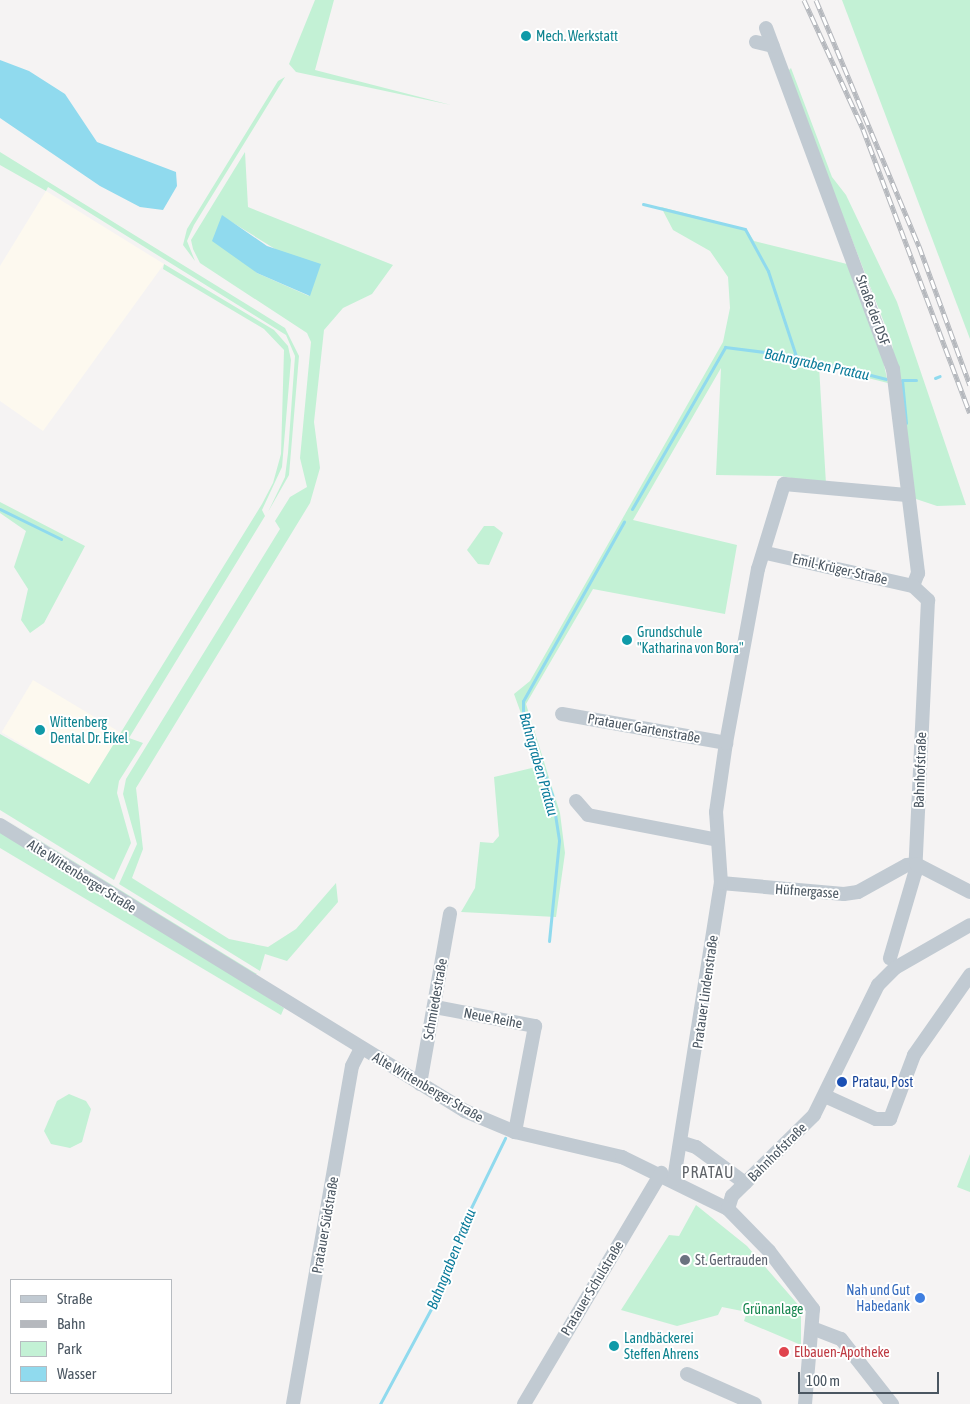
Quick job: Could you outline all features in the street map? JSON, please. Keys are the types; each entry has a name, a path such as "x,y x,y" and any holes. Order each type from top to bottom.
{"street":[{"name":"Straße der DSF","path":"766,28 886,345 897,392 907,495 918,573 913,586"},
{"path":"756,42 773,46"},
{"name":"Pratauer Lindenstraße","path":"674,1179 683,1143 721,884 716,812 726,743 758,569 766,553 784,484 907,495"},
{"name":"Emil-Krüger-Straße","path":"766,553 913,586"},
{"name":"Bahnhofstraße","path":"890,958 916,864 930,611 928,600 913,586"},
{"name":"Pratauer Gartenstraße","path":"562,714 726,743"},
{"path":"576,801 588,814 718,840"},
{"name":"Alte Wittenberger Straße","path":"0,825 420,1084 487,1122 515,1132 622,1157 674,1179 728,1209 808,1298 812,1328 805,1404"},
{"path":"916,864 970,892"},
{"name":"Hüfnergasse","path":"721,884 858,892 906,865 916,864"},
{"name":"Schmiedestraße","path":"420,1084 450,914"},
{"name":"Bahnhofstraße","path":"728,1209 745,1183 808,1121 825,1096 878,985 895,968 970,925"},
{"path":"825,1096 876,1119 890,1119 914,1055 970,975"},
{"name":"Neue Reihe","path":"434,1007 535,1026 515,1132"},
{"name":"Pratauer Südstraße","path":"293,1404 352,1066 361,1048"},
{"path":"683,1143 696,1147 745,1183"},
{"name":"Pratauer Schulstraße","path":"524,1404 661,1173"},
{"path":"812,1328 841,1339 892,1404"},
{"path":"687,1374 755,1404"}],"shaded area":[{"path":"46,191 164,264 43,431 0,401 0,266"},
{"path":"33,680 123,734 92,786 2,732"}],"green space":[{"path":"315,0 334,0 315,70 451,105 296,72 289,64"},
{"path":"842,0 970,0 970,339"},
{"path":"791,68 832,177 846,195 897,302 966,505 937,506 913,498 892,343 787,72"},
{"path":"285,77 194,225 187,241 195,261 183,245 187,229 278,81"},
{"path":"0,152 285,328 299,356 289,475 268,512 285,477 288,453 295,356 286,335 48,187 46,191 0,165"},
{"path":"245,152 248,207 393,265 372,294 343,308 324,330 314,422 320,468 310,503 136,788 143,849 132,878 229,939 268,947 296,929 336,883 338,902 287,961 265,954 260,971 119,884 137,844 123,794 126,779 280,529 275,521 290,497 307,487 300,458 311,342 307,333 200,263 191,240","holes":["230,221 280,252 309,296 257,273 238,256"]},
{"path":"661,207 746,229 754,241 847,264 881,351 888,383 819,366 826,484 780,476 716,475 721,368 633,520 737,545 725,614 593,589 526,704 560,813 565,853 556,917 461,912 475,888 480,842 493,843 499,836 494,777 540,766 514,694 530,681 723,342 730,308 728,277 710,251 673,230"},
{"path":"164,264 274,330 288,346 291,360 282,467 262,510 265,516 129,738 143,743 119,781 117,793 131,843 114,880 0,810 0,734 89,784 262,504 273,483 281,454 284,350 264,329 163,269"},
{"path":"0,502 85,546 44,623 30,633 21,620 28,589 14,567 26,531 0,513"},
{"path":"484,526 494,526 503,533 489,565 478,564 467,550"},
{"path":"0,816 257,974 254,975"},
{"path":"0,832 284,1008 281,1015 0,848"},
{"path":"69,1094 86,1101 91,1109 82,1142 70,1148 51,1144 44,1131 57,1101"},
{"path":"970,1154 970,1192 957,1187"},
{"name":"Grünanlage","path":"696,1205 747,1246 801,1308 801,1345 744,1321 747,1312 722,1307 718,1315 677,1326 621,1310 669,1235 679,1236"}],"water":[{"path":"0,60 29,71 65,94 97,142 176,172 177,186 163,210 140,207 100,186 0,118"},
{"path":"222,215 267,246 321,264 310,296 257,273 212,241"}],"waterway":[{"path":"643,204 745,229 768,271 796,356"},
{"name":"Bahngraben Pratau","path":"632,509 725,347 796,356 886,379"},
{"name":"Bahngraben Pratau","path":"935,378 940,376"},
{"path":"906,423 902,380 916,380"},
{"path":"0,509 61,539"},
{"name":"Bahngraben Pratau","path":"549,941 559,840 552,795 523,714 523,701 624,522"},
{"name":"Bahngraben Pratau","path":"380,1404 440,1292 467,1216 505,1138"}],"railway":[{"path":"804,0 863,129 970,413"},
{"path":"816,0 919,246 970,385"}],"place":[{"name":"Mech. Werkstatt","path":"526,36"},
{"name":"Grundschule \"Katharina von Bora\"","path":"627,640"},
{"name":"Wittenberg Dental Dr. Eikel","path":"40,730"},
{"name":"Pratau, Post","path":"842,1082"},
{"name":"St. Gertrauden","path":"685,1260"},
{"name":"Nah und Gut Habedank","path":"920,1298"},
{"name":"Landbäckerei Steffen Ahrens","path":"614,1346"},
{"name":"Elbauen-Apotheke","path":"784,1352"}],"district":[{"name":"PRATAU","path":"708,1172"}]}
